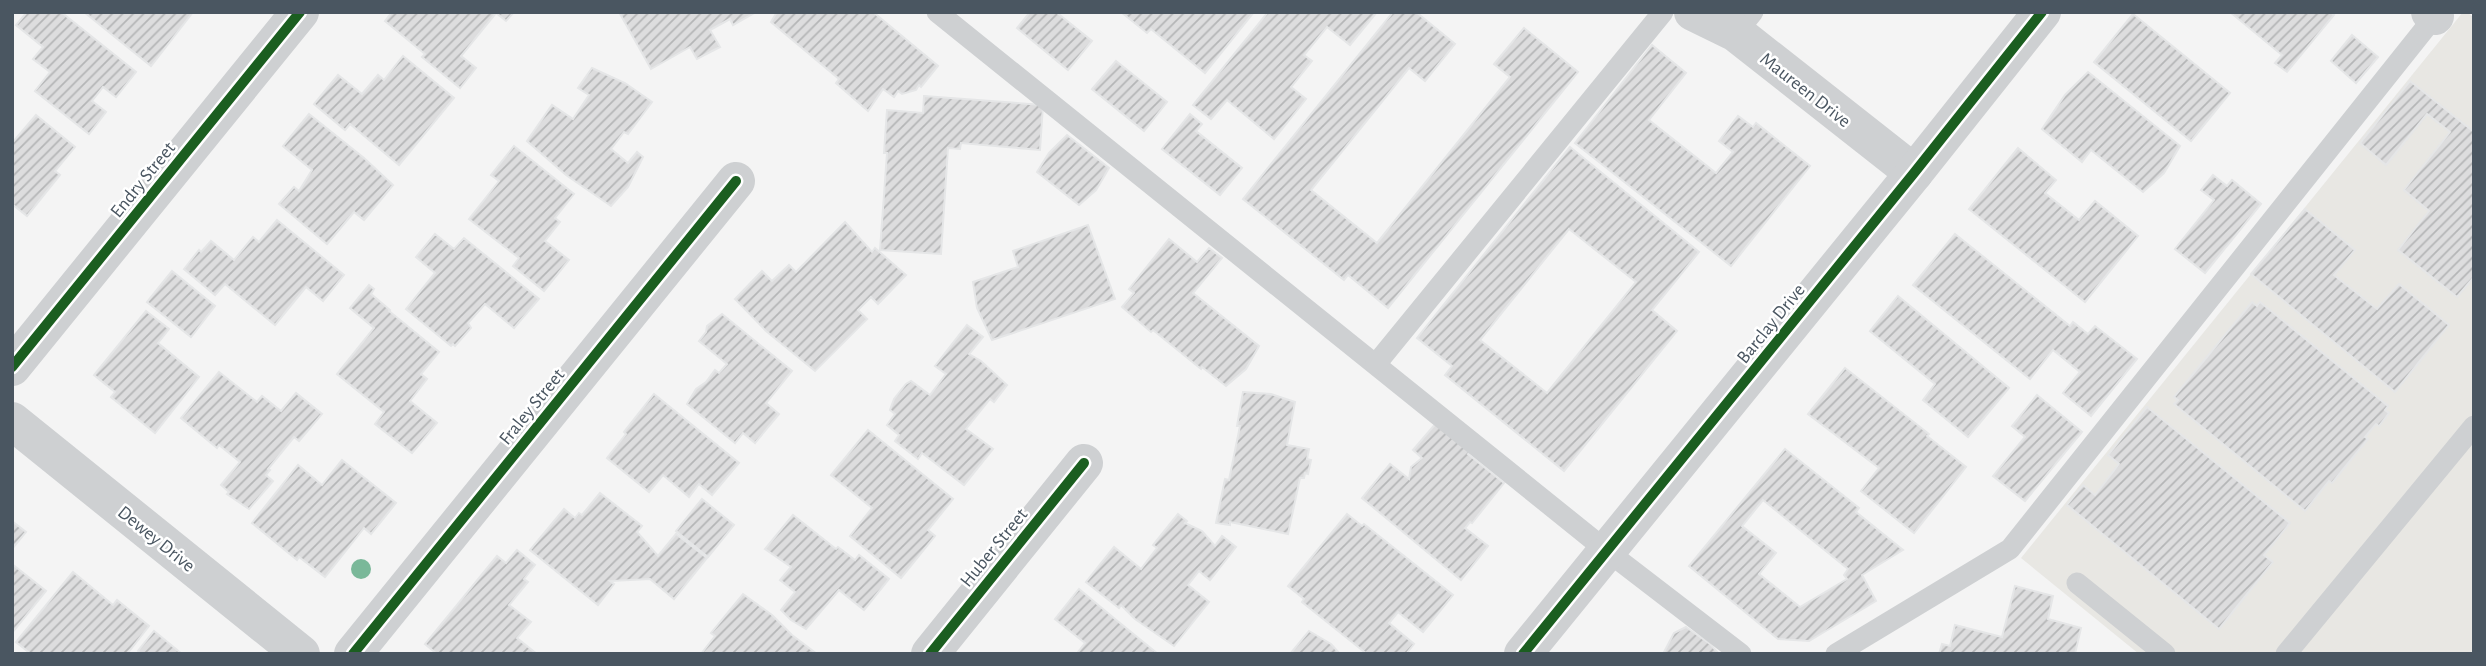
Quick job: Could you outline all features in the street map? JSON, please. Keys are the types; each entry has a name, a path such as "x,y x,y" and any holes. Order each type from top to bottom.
{"street":[{"name":"Endry Street","path":"12,367 299,12"},
{"name":"Maureen Drive","path":"1692,12 1744,23 1914,173"},
{"name":"Barclay Drive","path":"1523,654 2042,12"},
{"name":"Fraley Street","path":"353,654 736,181"},
{"name":"Dewey Drive","path":"12,421 301,654"},
{"name":"Huber Street","path":"930,654 1084,463"}],"lane":[{"path":"937,12 1607,551 1741,654"},
{"path":"1376,364 1663,12"},
{"path":"1836,654 2010,549 2432,14"},
{"path":"2287,654 2474,426"},
{"path":"2077,583 2165,654"}],"shaded area":[{"path":"2463,12 2474,18 2474,654 2139,654 2021,558"}],"building":[{"path":"27,12 61,12 136,72 116,97 103,87 92,101 106,112 89,134 35,91 50,72 33,59 43,47 16,25"},
{"path":"84,12 193,12 151,66"},
{"path":"392,12 514,12 506,21 496,13 461,56 476,68 460,88 422,57 425,54 385,21"},
{"path":"619,12 756,12 733,25 730,19 710,30 720,47 697,59 690,47 651,69"},
{"path":"777,12 873,12 938,66 916,90 902,94 898,91 894,97 883,89 868,111 836,83 839,79 771,22"},
{"path":"1030,12 1056,12 1092,41 1068,70 1017,28"},
{"path":"1121,12 1254,12 1205,73 1151,29 1147,33"},
{"path":"1268,12 1377,12 1350,45 1327,27 1304,55 1312,61 1291,87 1306,99 1274,139 1227,100 1211,119 1193,105"},
{"path":"1393,12 1416,12 1455,44 1425,81 1409,68 1311,190 1377,243 1510,77 1494,64 1524,28 1578,72 1388,308 1348,275 1344,280 1243,199"},
{"path":"2230,12 2330,12 2334,15 2287,72 2275,63 2282,55"},
{"path":"2133,14 2230,93 2191,141 2094,62"},
{"path":"2352,35 2378,57 2356,83 2331,61"},
{"path":"1652,45 1686,73 1649,120 1716,173 1733,152 1719,141 1738,116 1753,127 1756,123 1810,166 1731,266 1575,143"},
{"path":"403,56 454,98 399,165 350,124 345,130 314,104 338,75 362,94 378,75 384,80"},
{"path":"1116,61 1167,102 1144,131 1092,89"},
{"path":"592,68 625,83 652,102 628,134 624,132 611,149 628,163 637,152 643,157 628,187 611,206 566,175 527,141 552,105 573,119 589,95 578,88"},
{"path":"2088,72 2180,146 2164,173 2143,192 2091,150 2082,162 2042,129 2065,95"},
{"path":"2410,81 2474,132 2474,277 2457,297 2398,250 2429,211 2404,190 2450,132 2427,114 2386,165 2360,143"},
{"path":"924,96 1043,105 1040,150 961,143 960,149 948,148 941,254 880,250 887,153 884,153 887,110 923,113"},
{"path":"309,114 393,185 364,220 354,212 327,244 279,204 294,187 299,191 312,170 283,146"},
{"path":"1190,114 1202,124 1196,131 1242,168 1220,195 1162,149"},
{"path":"36,115 75,147 55,171 60,175 27,216 12,204 12,143"},
{"path":"1067,135 1109,168 1096,190 1079,205 1037,172 1049,153"},
{"path":"514,146 574,194 555,218 560,222 545,241 569,260 544,291 513,266 519,258 469,219 499,181 491,175"},
{"path":"1570,147 1699,252 1652,310 1677,331 1564,471 1445,375 1452,366 1417,338","holes":["1569,229 1636,282 1547,393 1480,340"]},
{"path":"2018,148 2056,180 2045,193 2079,220 2095,201 2138,236 2085,302 1969,209"},
{"path":"2213,175 2227,186 2232,180 2261,204 2205,273 2175,249 2214,200 2201,190"},
{"path":"2305,209 2355,250 2334,275 2377,309 2399,284 2449,325 2395,392 2251,274"},
{"path":"277,220 344,275 323,301 306,287 275,325 225,284 215,295 184,269 199,250 201,252 211,241 234,260 253,237 259,242"},
{"path":"845,222 872,252 875,248 906,275 878,304 871,297 858,310 867,319 815,371 766,331 735,299 762,271 772,281 789,265 796,272"},
{"path":"1088,225 1115,299 992,340 977,308 973,282 1018,267 1013,251"},
{"path":"435,234 454,249 464,238 539,299 514,328 485,304 468,323 471,328 455,346 451,346 406,309 435,273 416,257"},
{"path":"1955,234 2070,326 2073,322 2088,334 2095,326 2137,359 2091,416 2063,393 2080,372 2053,350 2030,379 1913,285"},
{"path":"1169,239 1197,262 1209,248 1222,258 1193,293 1259,346 1246,369 1226,386 1153,330 1151,332 1122,307 1134,293 1129,289"},
{"path":"172,271 215,306 191,337 147,302"},
{"path":"369,285 374,289 371,294 439,352 421,374 427,379 410,401 437,423 412,453 375,424 384,412 337,374 374,328 350,308"},
{"path":"1898,296 2009,388 1968,437 1923,400 1935,384 1870,331"},
{"path":"2252,302 2257,306 2260,302 2388,406 2385,410 2389,413 2379,426 2376,424 2365,437 2368,439 2305,511 2174,404 2178,400 2174,397"},
{"path":"146,311 169,329 158,343 199,377 155,433 111,397 115,392 94,375"},
{"path":"722,314 792,371 766,403 779,414 755,443 743,433 735,443 687,404 696,389 706,382 715,370 719,373 727,364 699,341 707,326"},
{"path":"967,325 983,337 969,354 981,361 1007,385 994,402 990,399 966,429 993,449 964,485 922,453 918,459 895,441 899,435 887,425 895,414 890,410 894,399 906,384 911,381 930,395 946,374 935,366"},
{"path":"1845,368 1929,434 1927,436 1966,467 1914,533 1861,491 1879,468 1808,414"},
{"path":"219,372 257,402 262,396 281,411 296,393 322,414 299,441 294,437 268,469 270,470 266,475 273,481 249,509 227,494 229,492 221,485 240,462 219,445 217,448 181,418"},
{"path":"1243,392 1271,394 1295,402 1287,445 1309,449 1307,459 1311,460 1308,474 1305,473 1304,478 1300,478 1288,534 1230,522 1230,525 1216,523 1225,479 1229,480 1240,426 1237,426"},
{"path":"654,394 739,463 712,495 699,484 689,497 663,475 649,492 607,458"},
{"path":"2037,395 2082,432 2025,501 1993,476 2025,437 2012,426"},
{"path":"2147,407 2290,523 2264,555 2273,562 2219,629 2067,505 2083,485 2095,495 2119,464 2108,455"},
{"path":"1438,421 1472,449 1468,454 1504,483 1465,528 1488,546 1461,580 1362,498 1390,464 1409,479 1411,467 1422,458 1413,450"},
{"path":"868,430 953,499 928,530 935,536 901,578 850,536 872,508 831,475"},
{"path":"1785,449 1859,508 1856,512 1903,550 1862,575 1876,601 1809,641 1778,639 1689,566","holes":["1763,500 1848,569 1844,575 1847,579 1800,607 1759,574 1776,553 1742,526"]},
{"path":"342,460 396,503 371,534 364,528 325,577 299,557 297,560 252,523 298,465 322,485"},
{"path":"600,493 642,526 637,532 658,556 676,534 707,558 674,599 650,579 610,581 614,584 598,605 530,550 564,509 575,518 579,513 582,515"},
{"path":"702,499 734,525 708,557 676,531"},
{"path":"1178,514 1187,521 1185,523 1202,531 1215,546 1222,536 1236,547 1210,580 1199,571 1188,585 1209,602 1174,646 1086,582 1114,547 1141,569 1157,548 1153,545"},
{"path":"1347,514 1362,526 1364,524 1453,595 1423,632 1398,612 1389,623 1414,644 1406,654 1367,654 1302,602 1304,599 1288,586"},
{"path":"793,515 836,549 838,547 855,560 859,555 889,579 864,610 839,590 806,629 781,610 795,592 780,580 791,567 765,549"},
{"path":"12,521 26,532 12,549"},
{"path":"517,550 535,565 524,579 528,582 509,605 531,622 517,638 537,654 437,654 425,644 497,556 506,563"},
{"path":"12,564 46,591 12,633"},
{"path":"73,572 113,605 117,600 149,626 127,654 31,654 16,642"},
{"path":"2015,586 2053,596 2048,619 2081,628 2075,654 1939,654 1942,644 1950,646 1955,625 2002,637"},
{"path":"1079,589 1158,654 1079,654 1085,643 1055,619"},
{"path":"743,594 817,654 701,654 715,636 711,633"},
{"path":"1686,627 1719,654 1663,654 1674,633"},
{"path":"154,631 182,654 141,654 138,651"},
{"path":"1309,631 1331,644 1340,654 1290,654"}],"cycle path":[{"path":"12,367 300,12"},
{"path":"1523,654 2042,12"},
{"path":"353,654 736,181"},
{"path":"930,654 1084,463"}]}
